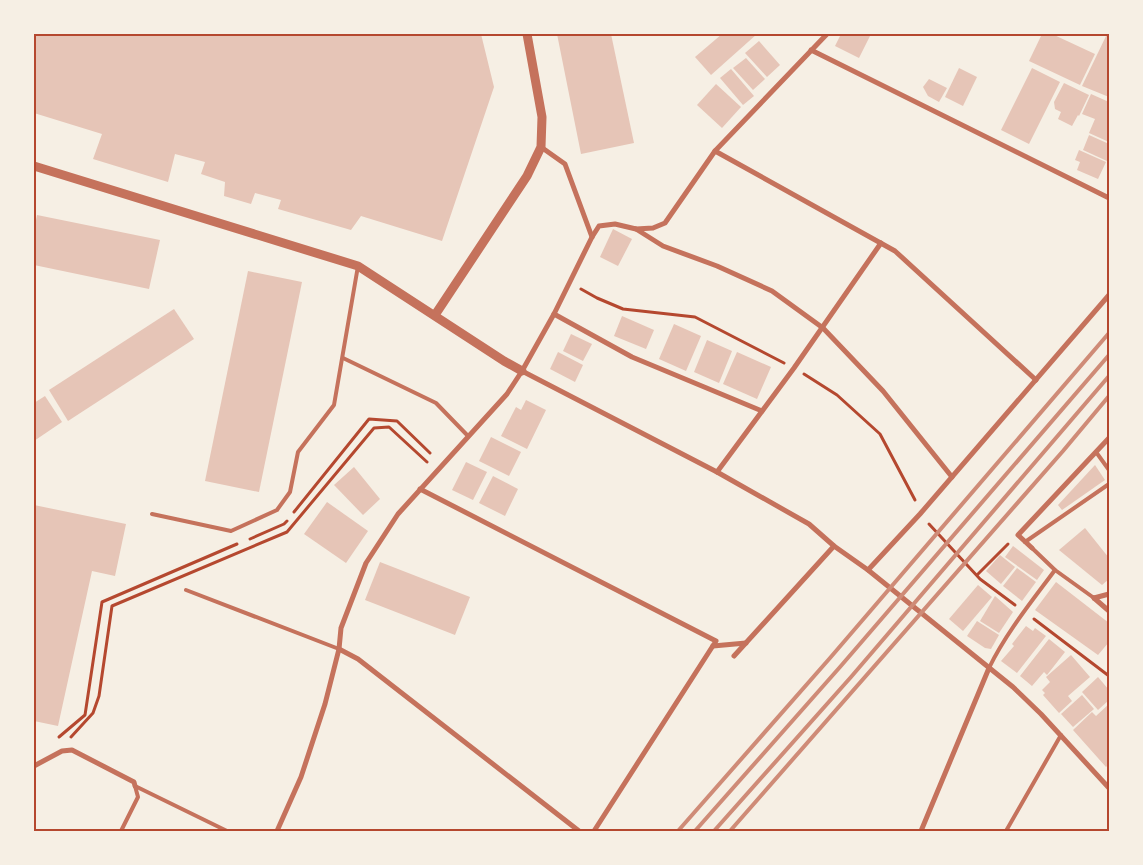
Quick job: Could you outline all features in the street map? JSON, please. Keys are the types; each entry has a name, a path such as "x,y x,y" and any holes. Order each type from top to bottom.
{"street":[{"path":"435,315 527,176 541,147 542,118 527,34"},
{"path":"277,831 301,776 325,704 339,649 341,628 366,563 398,514 506,394 522,371 554,314 599,226 615,224 636,229 653,228 665,223 715,151 827,34"},
{"path":"811,50 1109,198"},
{"path":"541,147 564,164 592,237"},
{"path":"715,151 895,251 1036,380"},
{"path":"34,166 358,266 504,361 717,472 809,524 834,546 868,570 989,668 1041,714 1109,788"},
{"path":"636,229 663,246 717,266 772,291 823,328 882,391 952,477"},
{"path":"717,472 823,328 881,242"},
{"path":"868,570 920,514 1109,295"},
{"path":"554,314 632,357 762,411"},
{"path":"1032,548 1018,535 1109,438"},
{"path":"420,489 716,641 594,831"},
{"path":"734,656 834,546"},
{"path":"1094,598 1109,594"},
{"path":"1094,598 1109,611"},
{"path":"713,646 746,643"},
{"path":"339,649 358,659 579,831"},
{"path":"921,831 989,668"},
{"path":"34,766 62,751 72,750 134,782 135,786"}],"lane":[{"path":"152,514 231,531 277,510 290,492 298,452 334,405 358,266"},
{"path":"342,358 436,404 468,436"},
{"path":"1096,452 1109,470"},
{"path":"1025,542 1109,484"},
{"path":"1032,548 1055,570 1094,598"},
{"path":"989,668 1024,612 1055,570"},
{"path":"186,590 339,649"},
{"path":"1006,831 1060,735"},
{"path":"121,831 138,798 135,786"},
{"path":"135,786 227,831"}],"path":[{"path":"570,283 598,298 623,308 695,317 794,368 837,395 880,434 915,499 920,514 977,575 1109,676"},
{"path":"247,540 284,524 369,420 397,421 430,453"},
{"path":"62,751 68,740 93,713 99,696 112,606 287,532 374,428 389,427 436,472"},
{"path":"977,575 1018,535"},
{"path":"58,738 85,715 102,602 238,544"}],"building":[{"path":"34,34 481,34 494,87 442,241 361,216 351,230 278,209 281,200 255,193 251,204 224,196 225,182 201,174 205,162 175,154 168,182 93,159 102,134 34,113"},
{"path":"557,34 611,34 634,143 581,154"},
{"path":"722,34 757,34 711,75 695,57"},
{"path":"841,34 871,34 859,58 835,46"},
{"path":"1042,34 1052,34 1095,54 1080,85 1029,61"},
{"path":"1107,34 1109,34 1109,97 1082,86"},
{"path":"759,41 780,65 767,77 745,53"},
{"path":"746,58 765,79 753,90 733,68"},
{"path":"959,68 977,77 963,106 945,97"},
{"path":"1032,68 1060,82 1029,144 1001,130"},
{"path":"731,69 754,96 743,105 720,78"},
{"path":"929,79 947,88 939,102 928,96 923,87"},
{"path":"1064,83 1089,95 1072,126 1058,119 1061,112 1055,109 1054,102"},
{"path":"716,84 741,107 722,128 697,105"},
{"path":"1091,94 1109,102 1109,142 1089,133 1095,119 1082,114"},
{"path":"1089,135 1109,144 1109,157 1107,161 1083,150"},
{"path":"1079,150 1106,162 1098,179 1077,170 1080,162 1075,160"},
{"path":"37,215 160,240 149,289 34,265 34,230"},
{"path":"613,229 632,239 618,266 600,257"},
{"path":"248,271 302,282 259,492 205,481"},
{"path":"174,309 194,339 68,421 49,390"},
{"path":"622,316 654,330 646,349 614,336"},
{"path":"674,324 701,336 686,371 659,359"},
{"path":"571,334 592,344 583,361 563,351"},
{"path":"707,340 732,351 719,383 694,372"},
{"path":"558,352 583,365 575,382 550,369"},
{"path":"737,352 771,367 757,399 723,384"},
{"path":"45,396 62,422 34,441 34,403"},
{"path":"526,400 546,410 527,449 501,436 516,407 521,410"},
{"path":"491,437 521,452 509,476 479,461"},
{"path":"466,462 487,472 473,500 452,490"},
{"path":"1095,465 1105,480 1062,510 1058,505"},
{"path":"354,467 380,499 363,515 334,485"},
{"path":"493,476 518,489 505,516 479,503"},
{"path":"327,502 368,531 346,563 304,534"},
{"path":"34,505 126,524 115,576 92,571 58,726 34,721"},
{"path":"1085,528 1109,558 1109,579 1102,585 1059,550"},
{"path":"1013,546 1044,570 1037,580 1005,557"},
{"path":"1000,555 1015,567 1001,584 986,571"},
{"path":"380,562 470,597 455,635 365,600"},
{"path":"1017,568 1036,582 1022,601 1003,586"},
{"path":"1056,582 1109,623 1109,642 1098,655 1035,610"},
{"path":"978,585 992,597 963,631 949,619"},
{"path":"995,596 1013,612 999,633 980,621"},
{"path":"977,621 999,635 991,649 985,648 967,636"},
{"path":"1026,626 1033,631 1035,628 1046,636 1017,673 1001,661 1014,646 1012,644"},
{"path":"1049,639 1065,652 1047,675 1044,672 1032,686 1020,676"},
{"path":"1071,655 1090,677 1068,696 1072,701 1059,713 1043,695 1045,693 1042,690 1050,682 1046,677"},
{"path":"1098,677 1109,690 1109,700 1098,710 1082,692"},
{"path":"1082,695 1094,709 1073,727 1061,714"},
{"path":"1109,704 1109,764 1106,767 1073,730 1092,712 1096,716"}],"railway":[{"path":"678,831 830,658 1109,333"},
{"path":"695,831 840,667 1109,355"},
{"path":"714,831 851,677 1109,376"},
{"path":"730,831 1109,396"}]}
